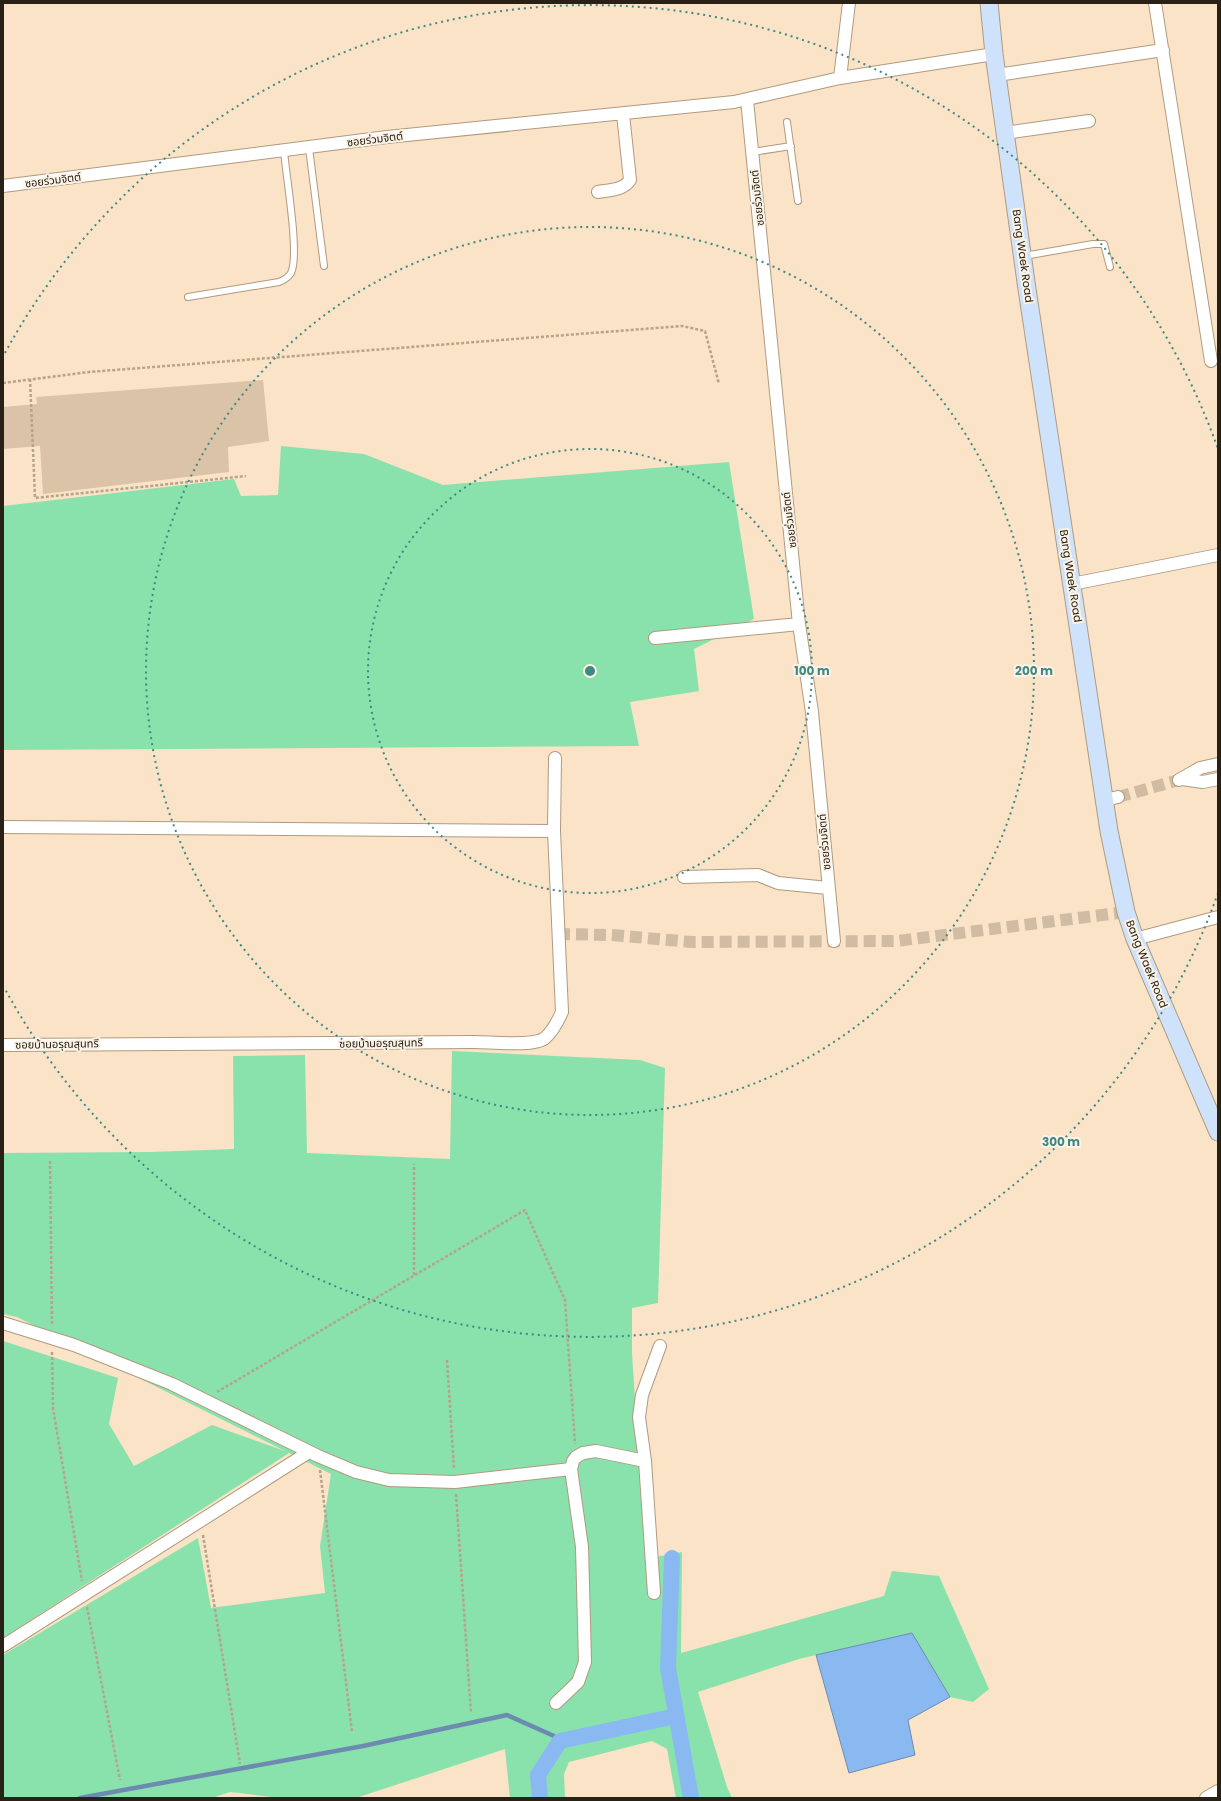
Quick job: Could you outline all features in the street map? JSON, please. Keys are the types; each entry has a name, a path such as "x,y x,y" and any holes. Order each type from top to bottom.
{"main road":[{"name":"Bang Waek Road","path":"989,3 994,54 1022,257 1072,584 1112,799 1126,912 1135,939 1218,1132"}],"street":[{"path":"840,78 849,3"},
{"path":"1155,3 1211,361"},
{"path":"997,76 1163,50"},
{"name":"ซอยร่วมจิตต์","path":"3,186 387,137 623,114 747,100 840,78 994,54"},
{"name":"ซอยร่วมจิตต์","path":"747,100 799,624 812,712 834,941"},
{"path":"598,192 621,188 627,185 630,180 623,114"},
{"path":"1005,133 1089,121"},
{"path":"1072,584 1218,555"},
{"path":"655,638 799,624"},
{"name":"ซอยบ้านอรุณสุนทรี","path":"3,1045 526,1043 544,1039 556,1024 562,1012 554,831 555,758"},
{"path":"1218,764 1200,768 1181,779 1203,782 1218,779"},
{"path":"3,827 554,831"},
{"path":"684,877 758,875 769,878 778,883 828,888"},
{"path":"1135,939 1218,917"},
{"path":"3,1323 52,1337 172,1384 205,1399 313,1454 356,1472 389,1480 455,1482 571,1469"},
{"path":"654,1592 645,1461 639,1416 642,1395 660,1346"},
{"path":"556,1703 578,1682 585,1662 582,1547 571,1469 576,1456 583,1453 596,1452 645,1461"},
{"path":"3,1646 201,1520 313,1454"},
{"path":"1206,1798 1218,1791"}],"lane":[{"path":"787,122 798,201"},
{"path":"753,152 791,146"},
{"path":"309,148 324,266"},
{"path":"188,297 279,282 287,279 291,272 295,254 284,151"},
{"path":"1022,257 1093,244 1104,244 1110,267"}],"path":[{"path":"3,383 89,372 682,326 705,331 719,384"},
{"path":"30,380 35,498 246,476"},
{"path":"50,1161 53,1408 84,1594 120,1780"},
{"path":"414,1164 414,1276"},
{"path":"205,1399 525,1210 565,1300 576,1456"},
{"path":"447,1360 471,1713"},
{"path":"313,1454 352,1732"},
{"path":"201,1520 240,1764"}],"green space":[{"path":"281,446 364,454 443,485 729,462 754,619 694,649 699,691 630,702 639,746 3,750 3,506 234,479 241,496 278,495"},
{"path":"452,1051 640,1060 665,1068 658,1303 632,1308 632,1353 645,1559 682,1552 681,1653 884,1596 892,1571 939,1576 989,1689 973,1702 950,1697 911,1633 799,1659 698,1692 727,1787 732,1798 676,1798 667,1749 652,1741 569,1762 564,1774 565,1798 510,1798 505,1749 356,1798 280,1798 230,1792 212,1798 3,1798 3,1655 198,1538 211,1608 325,1593 320,1546 331,1474 289,1453 3,1638 3,1341 118,1378 109,1424 134,1466 212,1425 285,1451 17,1317 3,1314 3,1153 151,1152 234,1149 233,1056 305,1055 307,1153 450,1159"}],"water":[{"path":"912,1633 950,1697 908,1720 915,1755 849,1773 816,1655"}],"building":[{"path":"263,380 269,441 228,447 229,472 43,494 40,446 3,449 3,407 37,404 36,397"}],"waterway":[{"path":"672,1558 668,1668 691,1798"},
{"path":"80,1798 363,1746 507,1715 563,1740"},
{"path":"540,1798 538,1775 560,1741 676,1716"}],"tunnel":[{"path":"1118,797 1179,780"},
{"path":"558,934 612,935 691,942 897,941 1126,912"}]}
